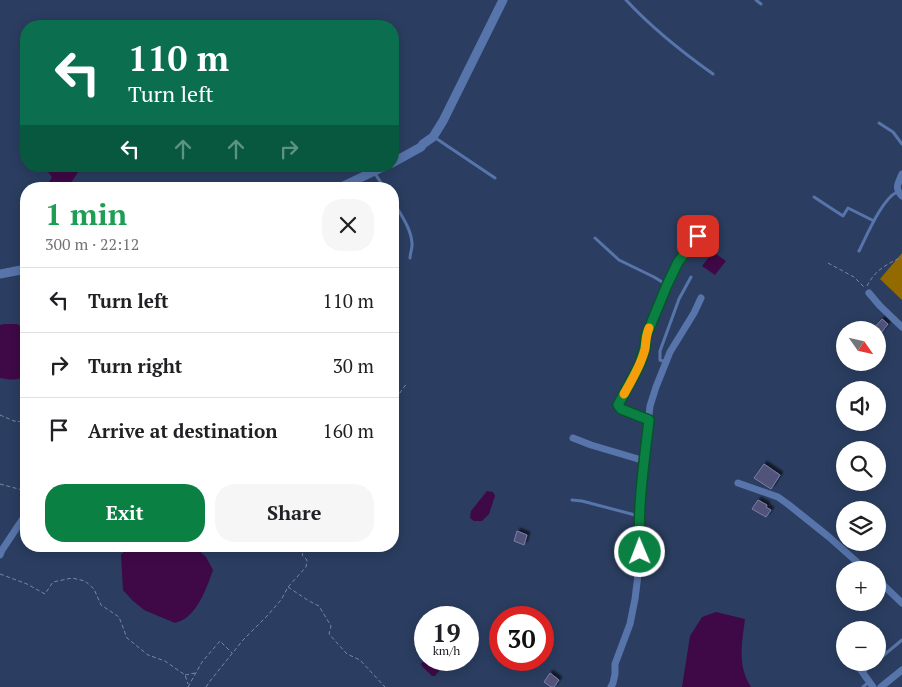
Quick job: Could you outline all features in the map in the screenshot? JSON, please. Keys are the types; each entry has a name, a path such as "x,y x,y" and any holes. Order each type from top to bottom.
{"street":[{"path":"399,160 422,147 423,144 433,137 443,121 503,0"},
{"path":"352,182 374,172"},
{"path":"900,194 897,187 902,174"},
{"path":"649,420 621,409 618,405 640,364 646,336 678,262"},
{"path":"0,274 20,270"},
{"path":"869,293 902,327"},
{"path":"611,687 614,682 615,664 630,624 636,599 639,567 641,485 650,406 666,362 701,298"},
{"path":"573,438 644,461"},
{"path":"738,482 778,497 856,561"},
{"path":"0,555 20,523"},
{"path":"886,588 902,603"},
{"path":"881,687 902,670"},
{"path":"863,673 871,684"}],"lane":[{"path":"626,0 662,35 713,74"},
{"path":"756,0 761,4"},
{"path":"878,123 893,132 902,144"},
{"path":"433,137 495,178"},
{"path":"374,172 380,182"},
{"path":"859,251 874,221 892,195 900,194"},
{"path":"814,197 843,216 848,208 874,221"},
{"path":"399,212 411,236 410,258"},
{"path":"678,262 698,236"},
{"path":"595,238 619,260 667,285"},
{"path":"666,362 660,360 660,351 680,299 691,277"},
{"path":"572,500 639,516"},
{"path":"886,654 902,640"},
{"path":"863,687 871,684"}],"path":[{"path":"828,263 854,277 865,289 870,279 878,270 902,257"},
{"path":"399,394 407,383"},
{"path":"0,415 20,422"},
{"path":"0,484 20,489"},
{"path":"206,687 232,653 281,600 288,587 307,565 307,560 302,555 303,552"},
{"path":"0,574 27,584 45,594 54,582 72,578 85,581 94,589 101,605 119,617 127,638 148,655 165,660 184,675 188,686"},
{"path":"288,587 320,606 331,626 329,634 347,654 360,660 385,687"},
{"path":"188,686 202,662 220,641 232,653"},
{"path":"184,675 195,673"}],"shaded area":[{"path":"48,172 78,172 72,182 49,182 52,177"},
{"path":"713,252 726,261 715,275 702,266"},
{"path":"902,253 902,300 880,279"},
{"path":"17,324 20,326 20,378 10,380 0,378 0,325"},
{"path":"487,491 493,492 495,496 489,514 482,521 474,521 470,518 471,511"},
{"path":"124,552 201,552 206,557 213,570 206,590 199,602 186,618 175,623 144,610 123,590 121,555"},
{"path":"716,612 745,619 742,663 751,687 682,687 690,636 702,617"},
{"path":"427,671 439,671 435,676 432,676"}],"building":[{"path":"764,464 780,475 771,489 754,478"},
{"path":"758,500 767,505 766,507 771,510 766,517 752,509"},
{"path":"517,531 527,535 524,545 514,541"},
{"path":"550,673 559,680 554,687 544,682"}],"slow traffic":[{"path":"624,394 640,364 649,328"}],"route":[{"path":"640,552 641,485 649,420 621,409 618,405 640,364 646,336 667,285 678,262 698,236"}]}
